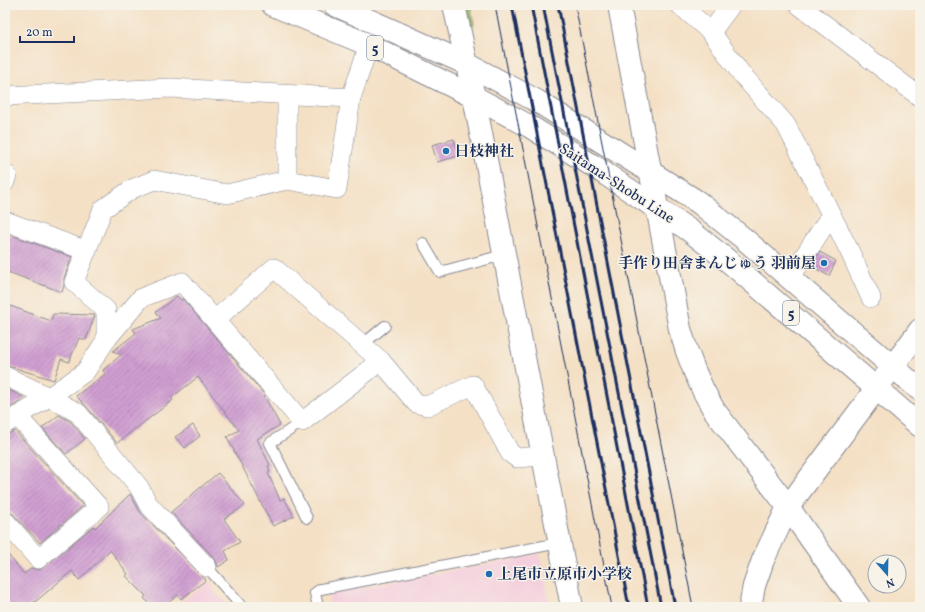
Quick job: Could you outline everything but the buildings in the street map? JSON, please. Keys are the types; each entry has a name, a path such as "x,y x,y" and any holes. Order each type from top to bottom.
{"street":[{"name":"Saitama-Shobu Line","path":"273,5 369,45 529,126 656,207 727,260 920,426"},
{"name":"Saitama-Shobu Line","path":"335,5 465,63 537,101 698,202 790,278 920,390"},
{"path":"454,5 465,63 474,97 503,255 572,607"},
{"path":"619,5 656,207 686,353 695,375 714,410 788,507 859,607"},
{"path":"680,5 711,32 740,72 786,125 849,250 871,298"},
{"path":"711,32 732,5"},
{"path":"799,5 920,97"},
{"path":"106,340 106,310 74,282 103,209 132,189 154,180 227,194 287,180 338,189 351,98 369,45"},
{"path":"5,96 170,88 351,98"},
{"path":"287,95 287,180"},
{"path":"5,175 7,175 5,182"},
{"path":"790,278 831,215"},
{"path":"5,221 87,251"},
{"path":"215,320 274,268 381,361 416,403 427,406 473,385 510,453 517,458 542,456"},
{"path":"5,521 38,559 99,507 11,420 49,397 85,372 106,340 141,298 182,282 302,422 381,361"},
{"path":"750,607 754,586 763,560 788,507 920,330"},
{"path":"5,376 78,413 139,487 148,504 207,567"}],"lane":[{"path":"423,243 440,272 503,255"},
{"path":"362,345 385,326"},
{"path":"302,422 270,443 307,518"},
{"path":"318,607 315,593 321,589 559,544"},
{"path":"207,567 242,607"}],"shaded area":[{"name":"上尾市立原市小学校","path":"540,554 550,607 330,607 328,594"},
{"path":"210,582 217,595 232,607 174,607"}],"green space":[{"path":"464,5 470,5 474,25 468,26"}],"tram line":[{"path":"495,5 612,607"},
{"path":"575,5 693,607"}],"railway":[{"path":"512,5 629,607"},
{"path":"531,5 648,607"},
{"path":"543,5 661,607"},
{"path":"558,5 675,607"}],"place":[{"name":"日枝神社","path":"446,151"},
{"name":"手作り田舎まんじゅう 羽前屋","path":"824,263"},
{"name":"上尾市立原市小学校","path":"489,574"}]}
